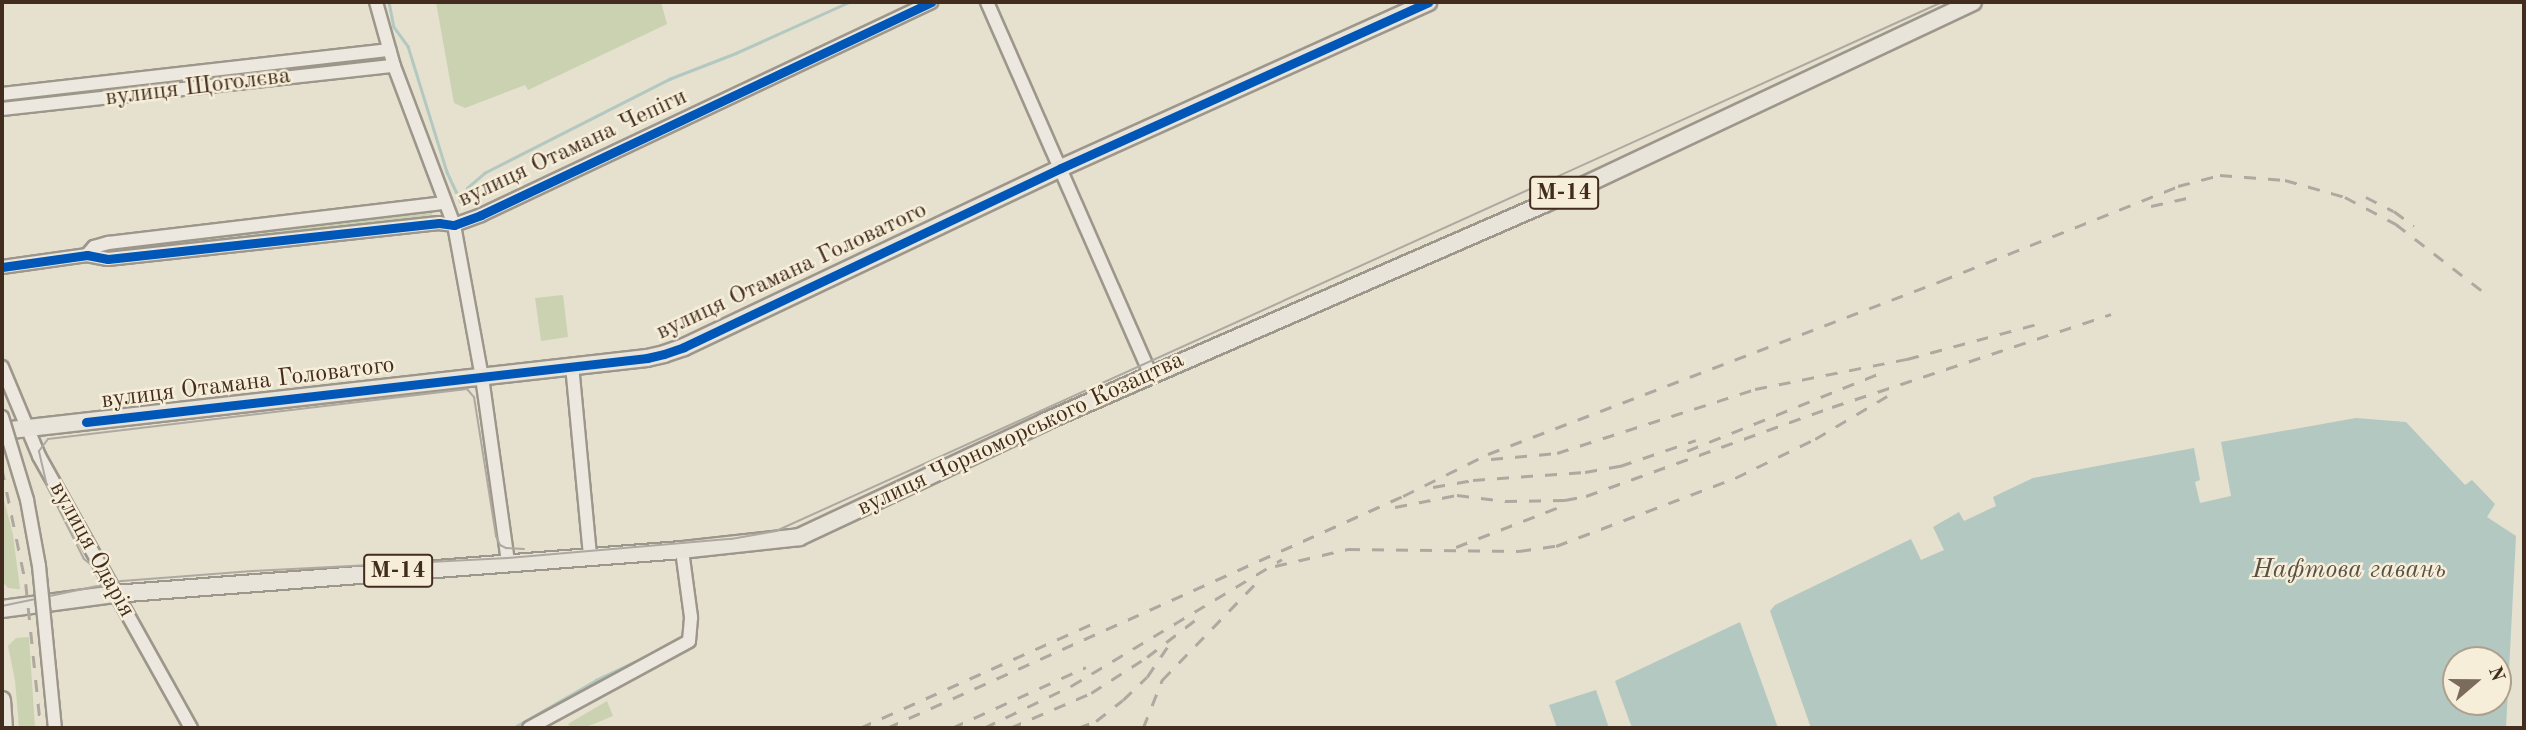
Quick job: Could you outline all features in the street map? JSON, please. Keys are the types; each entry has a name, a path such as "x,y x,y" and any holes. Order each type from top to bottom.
{"main road":[{"name":"вулиця Отамана Головатого","path":"2,432 647,358 684,347 1061,168 1428,2"},
{"name":"вулиця Чорноморського Козацтва","path":"2,609 114,594 682,550 799,537 1151,374 1544,204 1973,2"},
{"path":"2,700 4,728"}],"street":[{"path":"376,2 394,66 454,225 482,377 508,562"},
{"name":"вулиця Отамана Чепіги","path":"2,267 87,255 108,259 439,223 454,225 481,215 930,2"},
{"path":"987,2 1151,374"},
{"name":"вулиця Щоголєва","path":"2,94 390,50"},
{"name":"вулиця Щоголєва","path":"2,109 394,66"},
{"name":"вулиця Отамана Чепіги","path":"87,255 94,247 108,243 445,203"},
{"path":"572,365 590,556"},
{"name":"вулиця Одарія","path":"2,367 38,456 191,728"},
{"path":"2,417 27,500 38,566 55,728"},
{"path":"530,728 689,641 691,617 682,550"}],"green space":[{"path":"436,2 661,2 667,24 528,90 525,85 465,108 454,103"},
{"path":"377,57 380,61 2,107 2,99"},
{"path":"431,208 432,217 429,218 103,254 103,248"},
{"path":"563,295 568,337 541,341 535,298"},
{"path":"2,492 13,535 20,589 8,588 2,581"},
{"path":"29,637 35,728 19,728 15,680 8,646 16,638"},
{"path":"607,701 613,716 584,728 571,728 568,724"}],"water":[{"name":"Нафтова гавань","path":"2356,418 2406,422 2465,485 2472,480 2495,504 2487,517 2516,536 2510,646 2442,646 2442,716 2507,716 2506,728 1811,728 1770,611 1775,605 1911,539 1921,560 1944,550 1933,527 1959,512 1964,521 1996,506 1993,497 2033,478 2194,448 2200,480 2195,482 2200,503 2231,496 2221,442"},
{"path":"1740,622 1778,728 1632,728 1615,681"},
{"path":"1596,690 1609,728 1557,728 1549,705"}],"waterway":[{"path":"389,2 394,27 408,46 447,172 463,206 467,188 484,173 669,79 736,53 849,2"},
{"path":"513,728 596,680 668,646"}],"tram line":[{"path":"2,606 122,581 253,571 508,558 731,539 776,531 1942,2"},
{"path":"100,572 84,559 47,486 39,451 48,439 467,389 474,397 496,536 500,545 506,548 524,549"}],"railway":[{"path":"887,728 1403,496 1488,454 1941,281 2178,186 2220,175 2285,180 2345,197 2396,224 2490,297"},
{"path":"2151,206 2196,196"},
{"path":"2366,197 2394,211 2414,226"},
{"path":"1395,507 1457,495 1505,501 1565,500 1586,496 1832,407 2111,314"},
{"path":"1491,459 1557,453 1755,389 1907,359 2037,324"},
{"path":"1687,451 1885,371"},
{"path":"1275,566 1348,549 1519,551 1556,546 1735,478 1815,439 1887,396"},
{"path":"1433,487 1473,480 1585,472 1620,466 1696,440"},
{"path":"2,468 26,584 41,728"},
{"path":"1456,547 1567,504"},
{"path":"984,728 1071,686 1282,559"},
{"path":"1143,728 1162,680 1260,579"},
{"path":"1010,728 1091,693 1147,657 1195,620"},
{"path":"860,728 1094,623"},
{"path":"1078,728 1096,721 1123,700 1147,677 1167,647"},
{"path":"952,728 1086,667"}],"cycle path":[{"path":"2,267 87,255 108,259 439,223 454,225 481,215 931,2"},
{"path":"86,422 664,354 684,347 1061,168 1428,2"}]}
